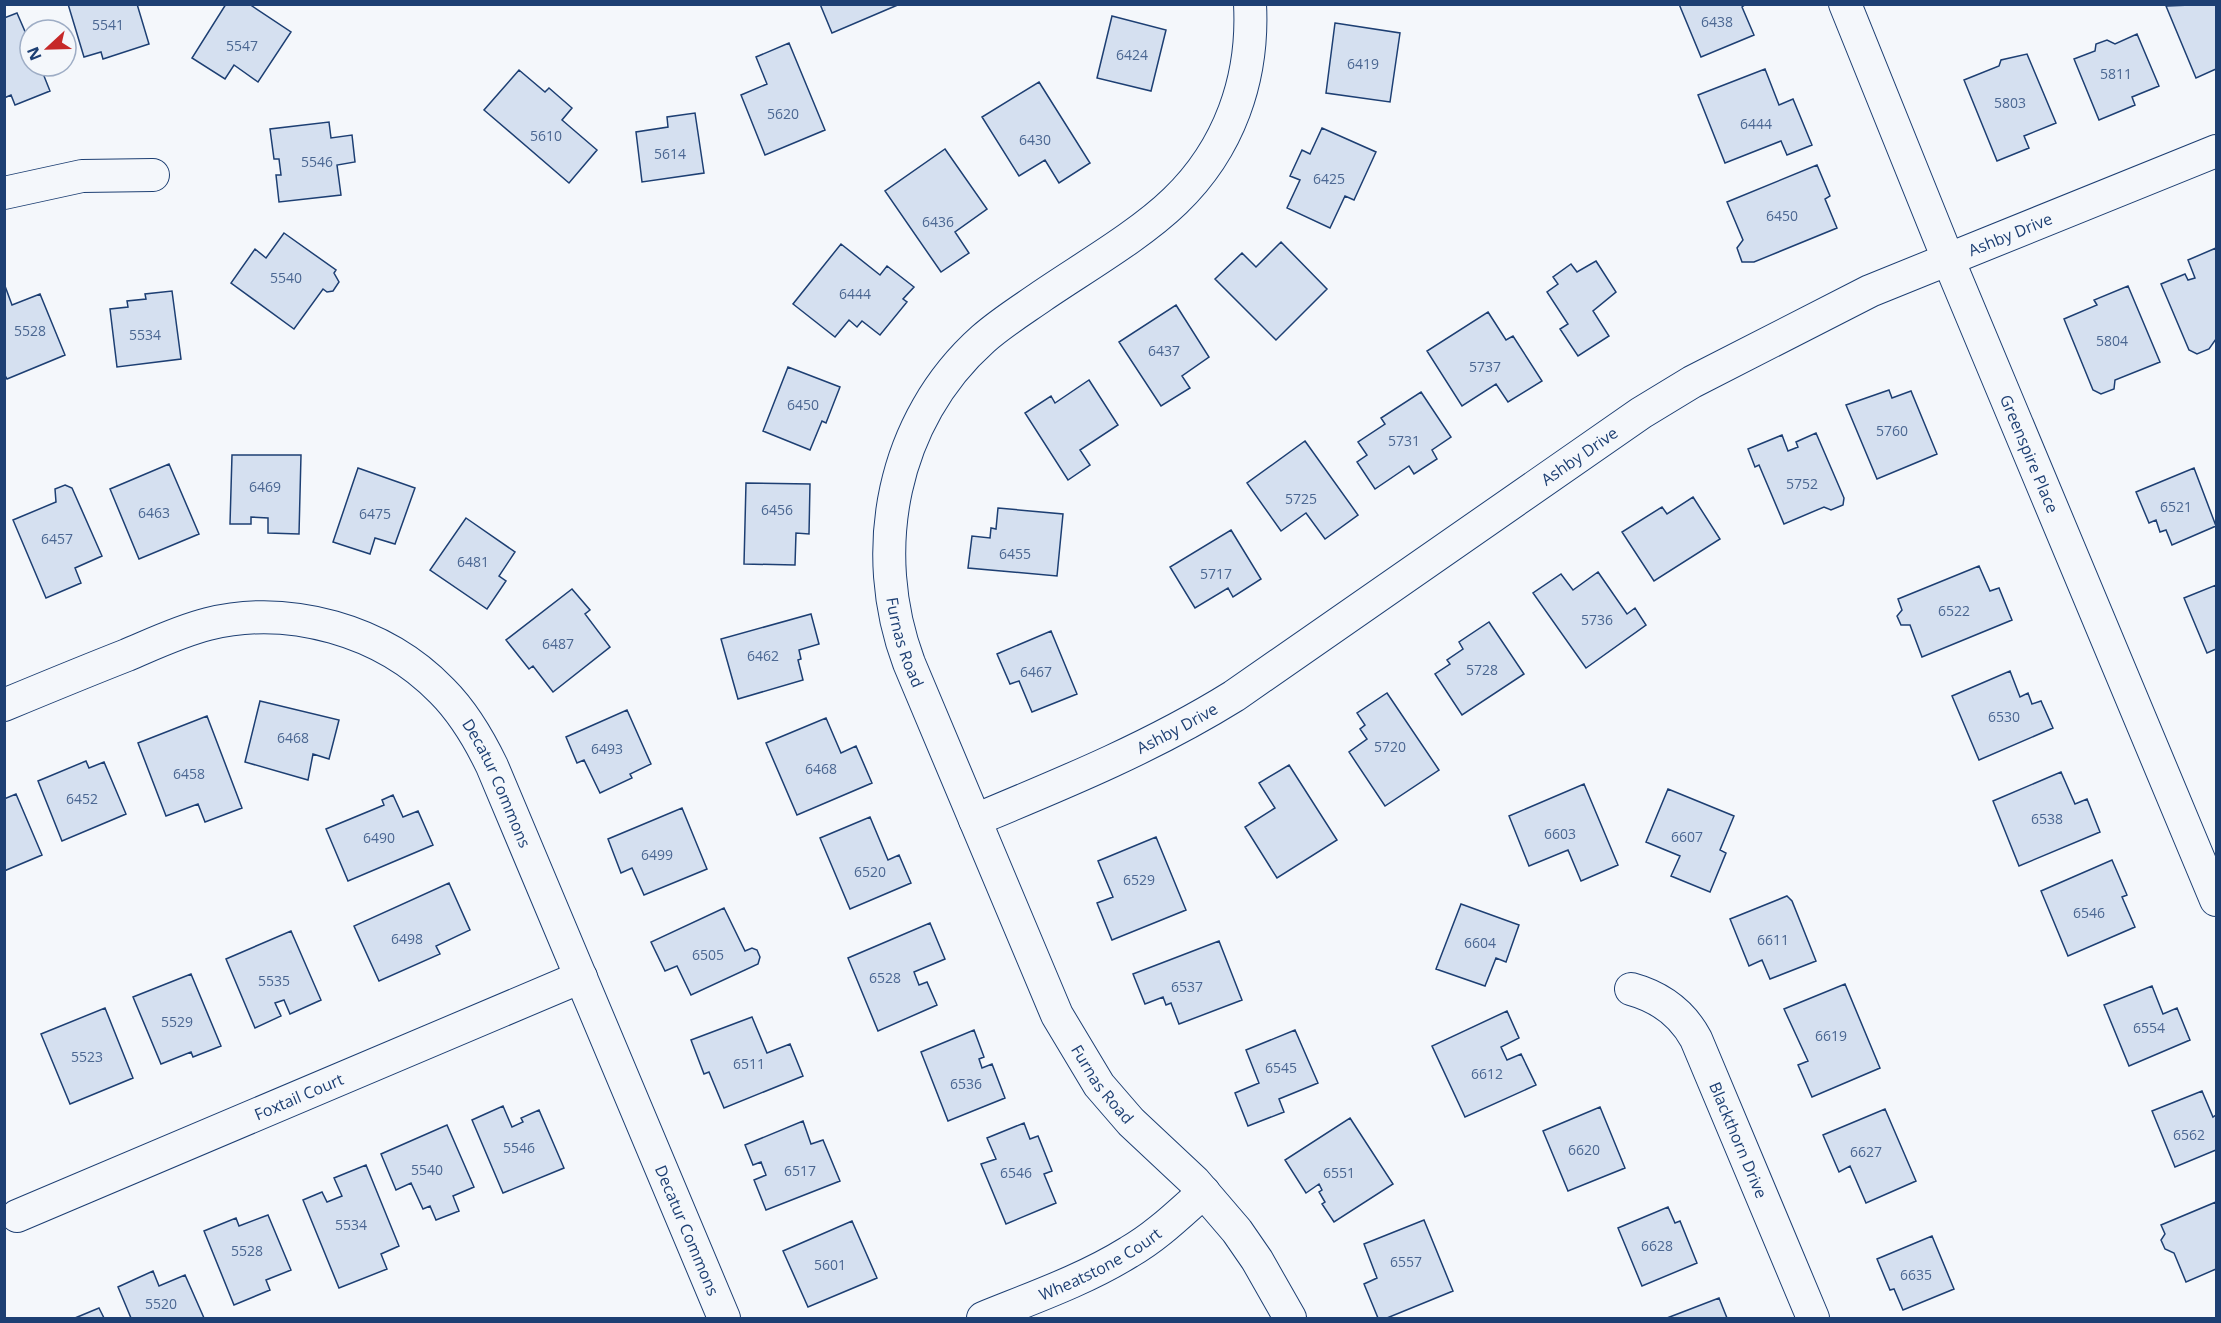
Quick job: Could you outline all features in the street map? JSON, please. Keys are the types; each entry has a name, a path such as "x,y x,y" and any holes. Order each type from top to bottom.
{"street":[{"name":"Furnas Road","path":"1250,4 1251,42 1247,74 1231,122 1201,172 1161,212 982,339 960,362 932,401 915,430 894,492 889,524 889,580 899,636 909,663 1057,1015 1099,1085 1131,1122 1204,1192 1257,1260 1290,1318"},
{"name":"Greenspire Place","path":"1845,4 1948,259 2217,900"},
{"name":"Ashby Drive","path":"975,820 1110,764 1191,723 1234,696 1641,413 1692,382 1870,291 2217,151"},
{"path":"4,193 82,176 153,175"},
{"name":"Decatur Commons","path":"4,705 174,635 207,624 240,619 291,619 324,624 357,635 417,668 442,690 471,727 492,766 724,1318"},
{"name":"Foxtail Court","path":"17,1216 581,977"},
{"name":"Blackthorn Drive","path":"1631,989 1650,994 1674,1010 1687,1023 1813,1318"},
{"name":"Wheatstone Court","path":"983,1318 1100,1269 1131,1252 1166,1226 1204,1192"}],"building":[{"path":"68,4 137,4 149,44 103,59 101,52 84,57 78,37 78,18 72,18"},
{"path":"226,4 249,4 291,32 258,82 234,65 225,79 192,58"},
{"path":"820,4 900,4 832,33"},
{"path":"1679,4 1746,4 1742,7 1754,35 1701,57"},
{"path":"2216,4 2216,69 2196,78 2166,6"},
{"path":"17,13 19,18 18,78 45,78 50,91 15,105 11,95 4,98 4,18"},
{"path":"1112,16 1166,30 1151,91 1097,78"},
{"path":"1335,23 1400,33 1390,102 1326,93"},
{"path":"2137,34 2159,86 2132,97 2135,105 2099,120 2074,59 2095,51 2096,44 2107,40 2115,44"},
{"path":"789,43 825,130 765,155 741,95 767,84 756,57"},
{"path":"2027,54 2056,123 2024,136 2029,148 1997,161 1964,80 1999,66 2001,60"},
{"path":"1765,69 1779,105 1793,99 1812,145 1787,155 1781,141 1725,163 1698,95"},
{"path":"519,70 545,92 549,88 572,108 562,120 597,150 569,183 484,110"},
{"path":"1039,82 1090,163 1059,183 1045,160 1019,176 982,117"},
{"path":"695,113 704,173 642,182 636,132 668,127 667,117"},
{"path":"329,122 331,138 352,135 355,162 337,165 341,195 279,202 276,175 281,175 279,159 274,159 270,129"},
{"path":"1322,128 1376,152 1354,200 1345,196 1330,228 1287,208 1300,180 1290,176 1302,150 1310,154"},
{"path":"945,149 987,209 955,232 969,253 941,272 885,191"},
{"path":"1817,165 1830,196 1825,199 1837,228 1754,262 1742,262 1737,248 1743,240 1727,202"},
{"path":"284,233 336,270 334,273 339,282 333,291 327,292 323,289 294,329 231,283 255,249 266,258"},
{"path":"1281,242 1327,289 1276,340 1215,279 1242,253 1256,267"},
{"path":"841,244 880,275 887,266 914,287 903,299 907,302 880,335 862,321 857,327 849,320 835,337 793,304"},
{"path":"2216,248 2216,339 2209,349 2197,354 2189,350 2161,284 2185,274 2188,280 2195,278 2188,260"},
{"path":"1596,261 1616,292 1593,311 1609,336 1578,356 1560,329 1568,324 1547,292 1558,284 1553,277 1571,264 1577,272"},
{"path":"5,286 12,305 40,294 65,355 7,379 4,374"},
{"path":"2128,286 2160,362 2115,380 2114,389 2101,394 2093,390 2064,319 2097,305 2094,300"},
{"path":"172,291 181,359 117,367 110,309 128,307 127,301 146,299 145,294"},
{"path":"1176,305 1209,357 1182,376 1190,388 1161,406 1119,342"},
{"path":"1488,312 1506,340 1513,336 1542,381 1508,402 1496,384 1462,406 1427,351"},
{"path":"788,367 840,387 826,423 822,421 810,450 763,431"},
{"path":"1089,380 1118,425 1080,450 1090,465 1068,480 1025,413 1051,396 1055,403"},
{"path":"1889,390 1892,398 1911,391 1937,454 1877,479 1846,405"},
{"path":"1421,392 1451,437 1432,450 1437,459 1414,474 1409,466 1375,489 1357,462 1367,455 1358,442 1385,424 1381,418"},
{"path":"1816,433 1844,498 1843,505 1831,510 1824,507 1784,524 1759,465 1755,467 1748,449 1782,435 1788,451 1798,447 1796,442"},
{"path":"1305,441 1358,515 1325,539 1306,513 1281,531 1247,483"},
{"path":"232,455 301,455 299,534 268,533 268,518 251,517 251,524 230,524"},
{"path":"169,464 199,534 139,559 110,489"},
{"path":"358,468 415,488 395,544 375,538 370,554 333,542"},
{"path":"2194,468 2216,526 2172,545 2166,530 2160,532 2156,520 2149,523 2136,492"},
{"path":"746,483 810,484 809,534 796,533 795,565 744,564"},
{"path":"65,485 72,488 102,556 75,568 81,583 46,598 13,520 56,502 55,489"},
{"path":"1693,497 1720,539 1654,581 1622,532 1662,507 1667,514"},
{"path":"998,508 1063,514 1057,576 968,568 972,536 990,538 991,528 996,529"},
{"path":"466,518 515,552 499,576 506,581 487,609 430,570"},
{"path":"1231,530 1261,579 1233,597 1228,588 1195,608 1170,567"},
{"path":"1979,566 1990,591 1999,588 2012,620 1922,657 1910,625 1901,625 1897,616 1902,610 1898,599"},
{"path":"1598,572 1627,614 1635,608 1646,625 1586,668 1533,593 1561,574 1573,590"},
{"path":"2216,585 2216,649 2207,653 2184,598"},
{"path":"572,589 590,610 585,614 610,647 553,692 533,666 529,669 506,640"},
{"path":"811,614 819,644 799,650 801,659 798,660 803,680 738,699 721,639"},
{"path":"1489,622 1524,674 1462,715 1435,674 1450,664 1447,660 1463,649 1459,642"},
{"path":"1051,631 1077,694 1032,712 1019,681 1010,684 997,654"},
{"path":"2010,671 2020,697 2028,693 2032,704 2041,701 2053,728 1979,760 1952,696"},
{"path":"1387,693 1439,770 1385,806 1349,752 1367,739 1360,729 1365,725 1357,713"},
{"path":"260,701 339,720 329,759 313,754 308,780 245,762"},
{"path":"627,710 651,764 630,774 632,778 600,793 584,760 577,763 566,737"},
{"path":"207,716 242,808 205,822 198,804 166,816 138,743"},
{"path":"826,718 841,753 856,746 872,783 797,815 766,743"},
{"path":"86,761 89,768 104,762 126,814 62,841 38,781"},
{"path":"1289,765 1337,840 1277,878 1245,827 1275,808 1259,783"},
{"path":"2061,772 2075,804 2087,799 2100,832 2019,866 1993,801"},
{"path":"1584,784 1618,865 1581,881 1568,850 1529,866 1509,816"},
{"path":"1668,789 1734,816 1720,850 1726,853 1710,892 1671,876 1680,856 1646,842"},
{"path":"16,794 42,855 4,871 4,799"},
{"path":"393,795 403,817 418,811 433,845 348,881 326,829 384,805 382,800"},
{"path":"682,808 707,869 644,895 632,868 621,873 608,839"},
{"path":"870,817 888,860 899,855 911,883 850,909 820,838"},
{"path":"1156,837 1186,910 1112,940 1097,903 1113,897 1098,861"},
{"path":"2112,860 2127,895 2122,897 2135,927 2068,956 2041,891"},
{"path":"449,883 470,930 436,946 440,954 379,981 354,926"},
{"path":"1787,896 1792,901 1816,961 1770,979 1762,960 1749,966 1730,919"},
{"path":"1461,904 1519,925 1506,962 1496,958 1485,986 1436,969"},
{"path":"724,908 745,951 752,948 757,950 760,957 758,964 691,995 677,966 665,971 651,942"},
{"path":"930,923 945,959 914,972 919,985 927,982 937,1005 878,1031 848,958"},
{"path":"291,931 321,1000 290,1014 284,1000 275,1003 281,1016 255,1028 226,959"},
{"path":"1219,941 1242,1000 1179,1024 1171,1003 1166,1005 1163,997 1145,1004 1133,974"},
{"path":"191,974 221,1046 193,1057 191,1052 161,1064 133,997"},
{"path":"1845,984 1880,1068 1812,1097 1798,1065 1808,1061 1784,1009"},
{"path":"2152,986 2163,1014 2177,1008 2190,1040 2129,1066 2104,1005"},
{"path":"105,1008 133,1078 70,1104 41,1034"},
{"path":"1507,1011 1519,1038 1501,1047 1507,1060 1521,1054 1536,1085 1465,1117 1432,1046"},
{"path":"752,1017 767,1053 790,1044 803,1076 724,1108 709,1072 704,1074 691,1040"},
{"path":"974,1030 984,1057 979,1059 982,1068 992,1064 1005,1098 948,1121 921,1052"},
{"path":"1295,1030 1318,1083 1279,1099 1284,1112 1248,1126 1235,1093 1259,1083 1246,1050"},
{"path":"2202,1091 2213,1117 2216,1115 2216,1150 2175,1167 2152,1111"},
{"path":"503,1106 512,1127 523,1122 521,1118 539,1110 564,1168 503,1193 472,1120"},
{"path":"1600,1107 1625,1168 1568,1191 1543,1131"},
{"path":"1885,1109 1916,1181 1866,1203 1850,1166 1839,1172 1823,1135"},
{"path":"1350,1118 1393,1184 1334,1222 1322,1204 1325,1202 1319,1192 1322,1190 1319,1184 1306,1193 1285,1160"},
{"path":"803,1121 811,1144 823,1140 840,1181 766,1210 754,1180 766,1175 761,1162 753,1165 745,1145"},
{"path":"1024,1123 1030,1139 1038,1136 1052,1171 1044,1174 1056,1203 1006,1224 981,1164 996,1159 987,1138"},
{"path":"447,1125 474,1187 453,1196 459,1211 436,1220 430,1206 423,1209 411,1183 396,1190 381,1154"},
{"path":"366,1165 399,1246 381,1254 387,1269 339,1288 303,1200 322,1192 327,1202 342,1196 334,1178"},
{"path":"2216,1202 2216,1269 2186,1282 2174,1253 2165,1249 2161,1240 2165,1234 2161,1225"},
{"path":"1668,1207 1675,1223 1680,1221 1697,1263 1642,1286 1618,1228"},
{"path":"268,1215 291,1270 266,1280 270,1290 234,1305 204,1231 236,1218 239,1226"},
{"path":"1424,1220 1453,1291 1387,1318 1378,1318 1364,1284 1377,1278 1364,1244"},
{"path":"852,1221 877,1278 808,1307 783,1251"},
{"path":"1932,1236 1954,1289 1903,1310 1894,1289 1890,1290 1877,1259"},
{"path":"153,1271 159,1286 185,1275 204,1318 131,1318 118,1287"},
{"path":"1719,1298 1727,1318 1667,1318"},
{"path":"99,1308 104,1318 75,1318"}]}
